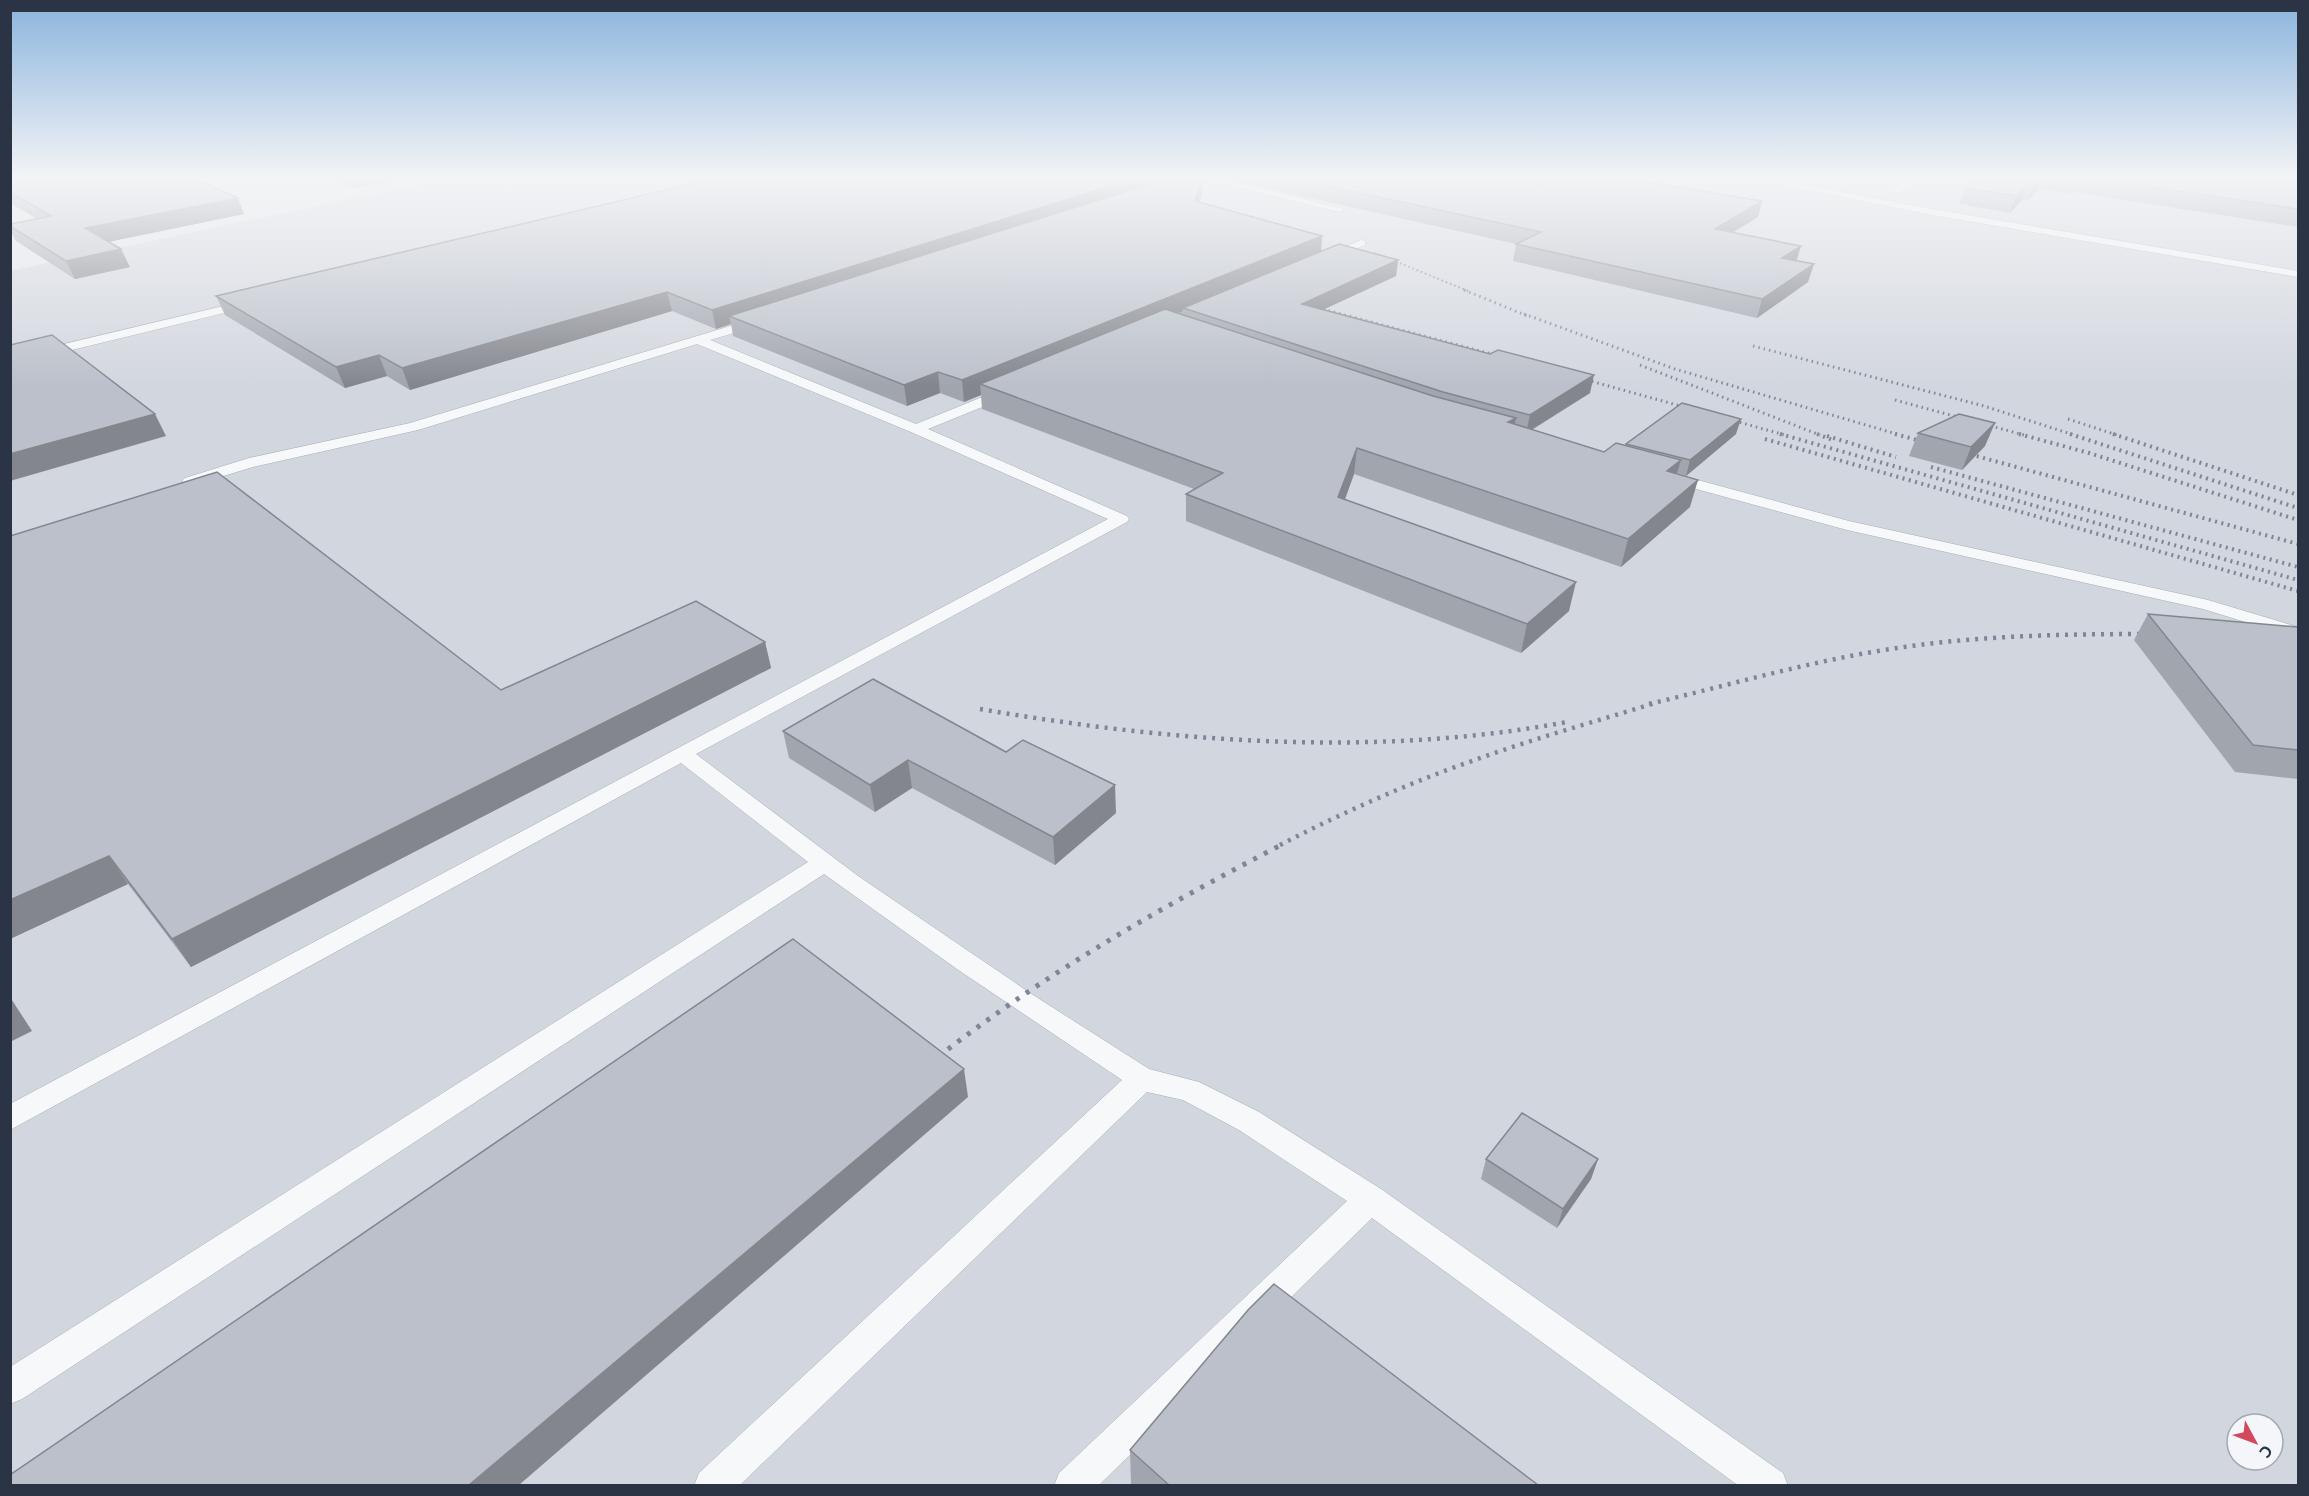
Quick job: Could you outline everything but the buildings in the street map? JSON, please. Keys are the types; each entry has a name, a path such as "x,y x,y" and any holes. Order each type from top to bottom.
{"lane":[{"path":"1318,261 1352,247"},
{"path":"2137,247 2298,274"},
{"path":"10,361 266,300"},
{"path":"181,484 249,463 413,427 767,319"},
{"path":"10,1118 682,753 1121,519 916,429 700,341"},
{"path":"916,429 1024,384"},
{"path":"1652,473 1846,525 2208,605 2298,633"},
{"path":"682,753 752,811 823,864 1017,998 1142,1079 1189,1090 1229,1111 1370,1199 1770,1485"},
{"path":"10,1387 823,864"},
{"path":"712,1485 1142,1079"},
{"path":"1072,1485 1370,1199"}],"shaded area":[{"path":"124,247 2298,247 2298,1485 11,1485 10,271"}],"railway":[{"path":"1375,253 1468,291"},
{"path":"1464,290 1530,317"},
{"path":"1307,305 1507,358"},
{"path":"1524,314 1675,369 1900,435"},
{"path":"1753,346 1984,406 2074,435"},
{"path":"1640,365 1820,435"},
{"path":"1576,377 1695,410"},
{"path":"1895,400 2024,435"},
{"path":"1724,418 1785,435"},
{"path":"2068,419 2117,435"},
{"path":"1780,434 2298,580"},
{"path":"1817,434 1835,441"},
{"path":"1895,434 1932,444"},
{"path":"2019,434 2089,453 2298,520"},
{"path":"2070,434 2298,508"},
{"path":"2113,434 2298,495"},
{"path":"1827,436 1896,457"},
{"path":"1765,439 2298,591"},
{"path":"1958,451 2298,544"},
{"path":"1931,467 2298,567"},
{"path":"1649,704 1807,665 1904,647 1998,638 2155,634"},
{"path":"1280,845 1423,779 1517,745 1655,703"},
{"path":"980,709 1126,730 1273,741 1421,740 1494,733 1567,722"},
{"path":"929,1064 1013,1002 1101,945 1283,844"}]}
